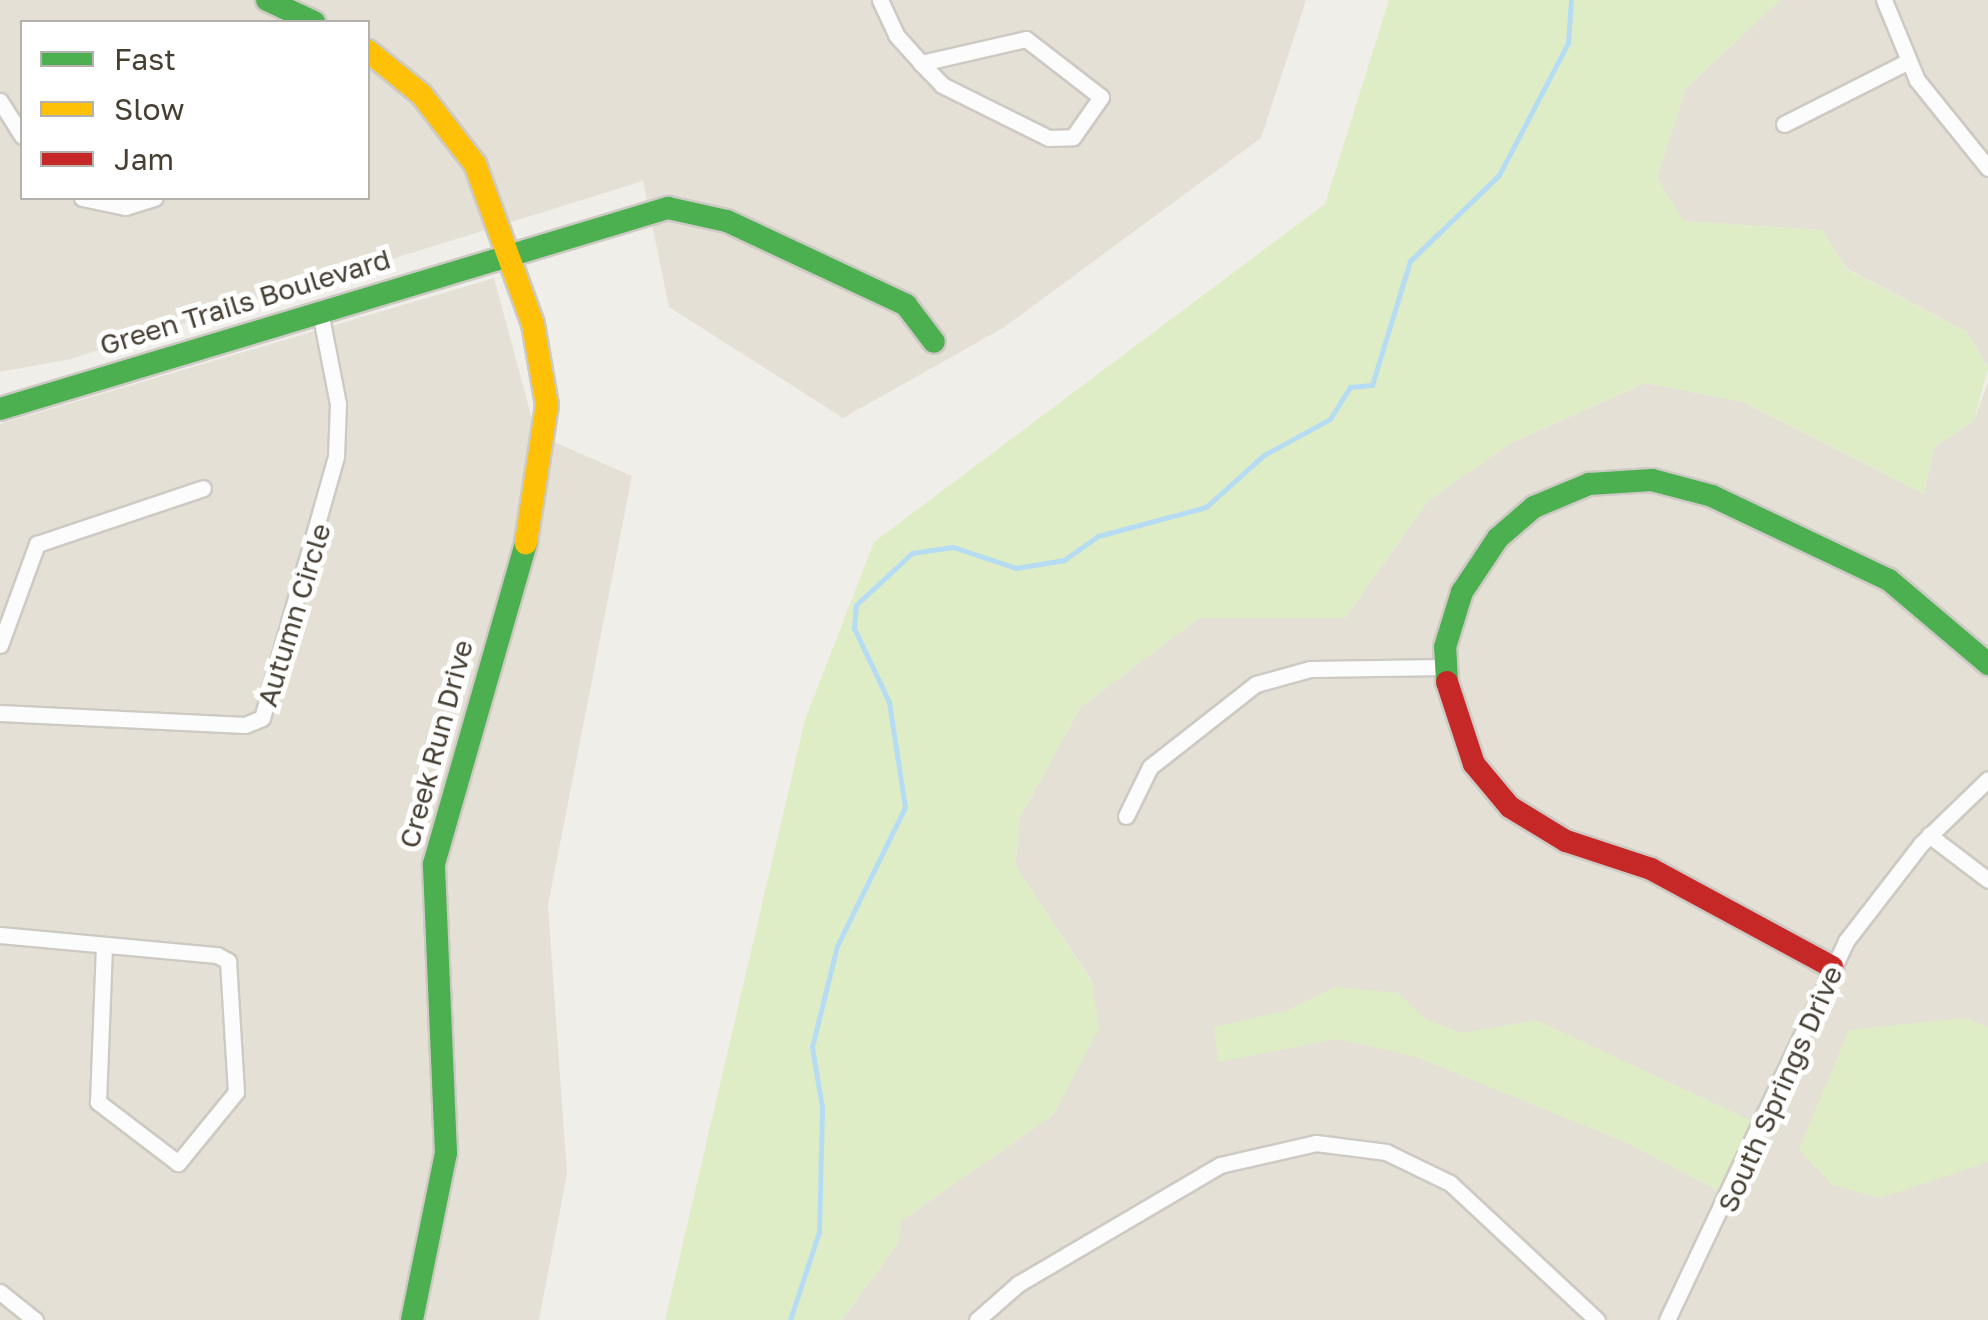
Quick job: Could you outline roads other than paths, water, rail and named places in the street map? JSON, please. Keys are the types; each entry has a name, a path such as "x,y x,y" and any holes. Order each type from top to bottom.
{"street":[{"path":"266,0 310,20"},
{"path":"880,0 921,63 942,85 1061,141 1101,97 1026,39 921,63"},
{"path":"1884,0 1907,62 1988,168"},
{"name":"Creek Run Drive","path":"370,54 464,146 508,252 542,359 546,446 434,864 446,1153 412,1320"},
{"path":"1784,124 1907,62"},
{"path":"0,100 20,133"},
{"path":"92,200 125,207 148,200"},
{"name":"Green Trails Boulevard","path":"0,409 641,210 695,210 906,305 934,342"},
{"name":"Autumn Circle","path":"0,713 245,725 262,718 336,456 338,404 320,311"},
{"path":"1832,967 1650,869 1556,836 1510,807 1464,745 1444,667 1462,592 1498,538 1555,496 1619,479 1685,486 1858,563 1917,598 1988,664"},
{"path":"0,645 37,544 203,488"},
{"path":"1126,816 1150,767 1256,684 1310,669 1444,667"},
{"name":"South Springs Drive","path":"1666,1320 1710,1243 1832,967 1929,836 1988,779"},
{"path":"1929,836 1988,880"},
{"path":"0,934 104,944 228,961 236,1092 178,1164 98,1102 104,944"},
{"path":"977,1320 1018,1284 1220,1164 1316,1143 1386,1152 1450,1182 1597,1320"},
{"path":"0,1292 35,1320"}],"waterway":[{"path":"790,1320 819,1232 822,1107 812,1047 837,946 905,807 889,702 854,628 856,605 912,553 953,547 1016,568 1064,560 1098,536 1206,507 1264,455 1330,419 1350,387 1372,385 1410,261 1499,175 1568,43 1571,0"}]}
